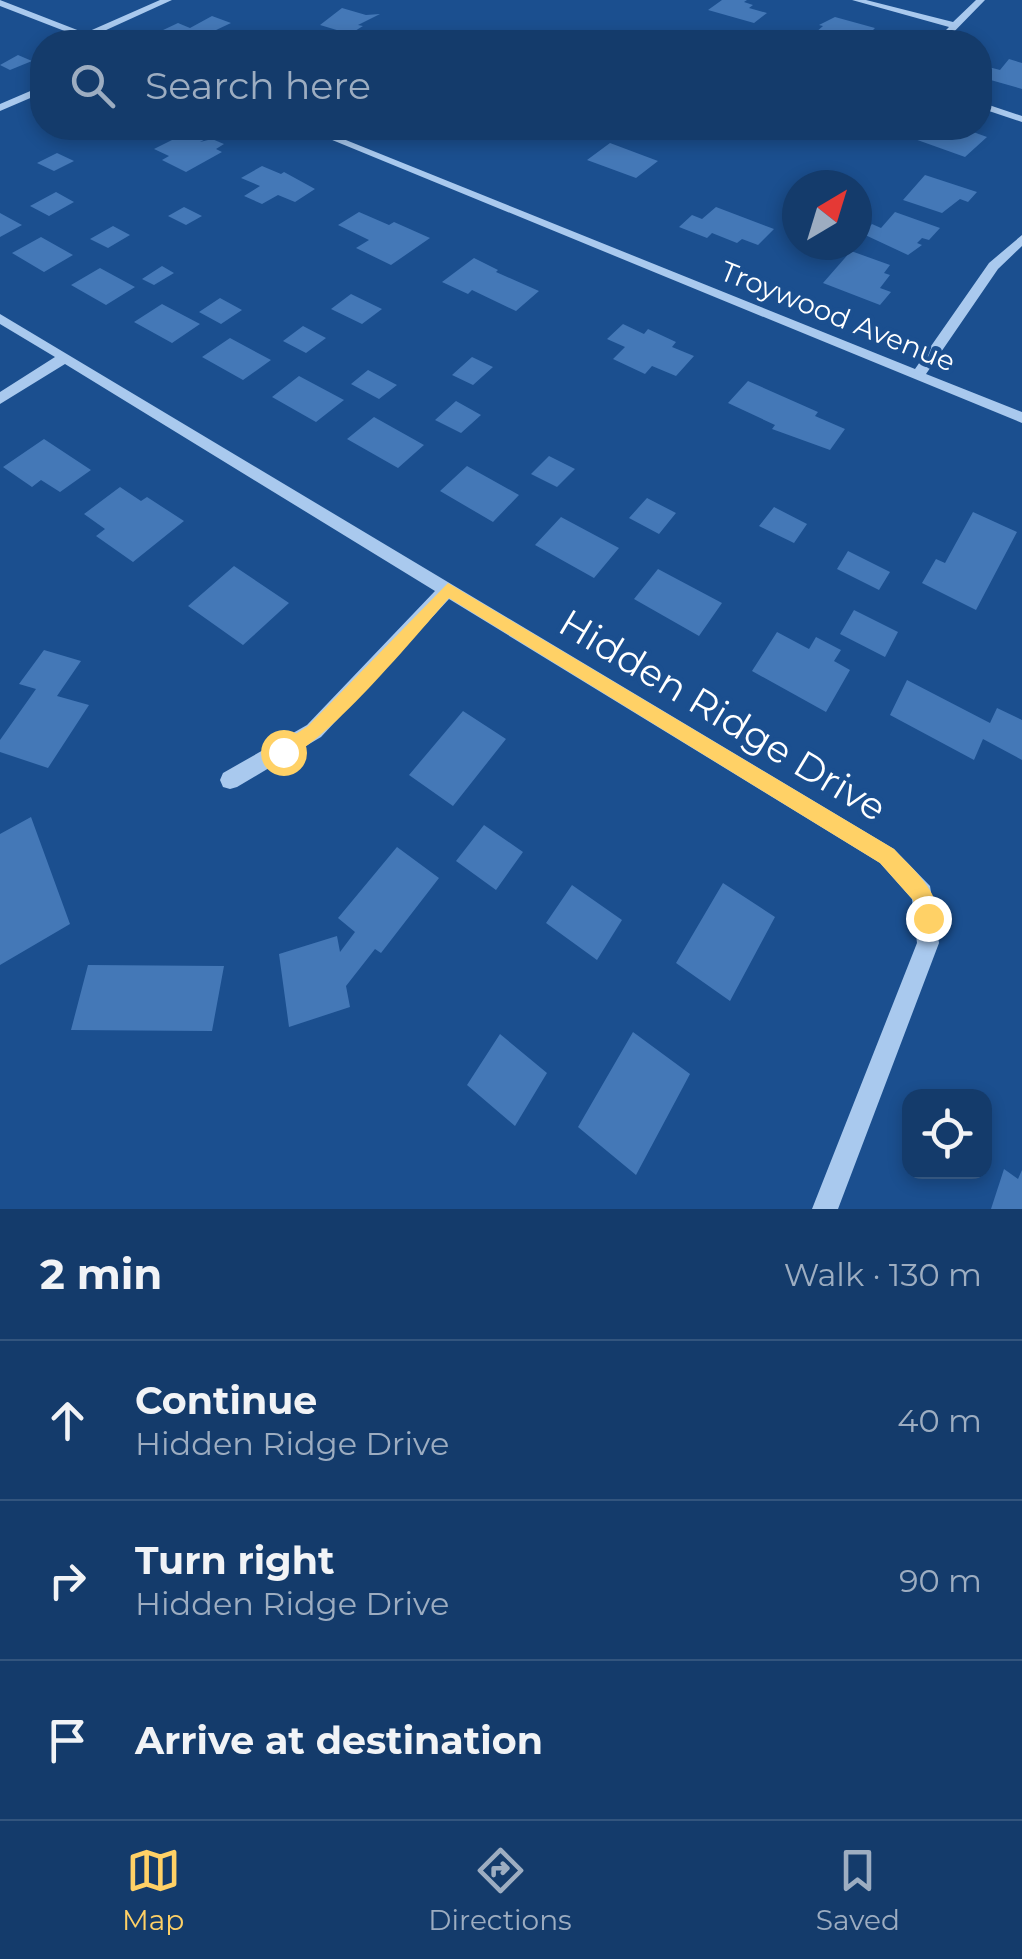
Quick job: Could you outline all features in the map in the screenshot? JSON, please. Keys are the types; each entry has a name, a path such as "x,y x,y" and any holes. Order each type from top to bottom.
{"street":[{"path":"99,30 168,0"},
{"path":"856,0 956,26"},
{"path":"952,30 981,0"},
{"path":"0,3 70,30"},
{"path":"0,108 30,94"},
{"path":"992,109 1022,119"},
{"name":"Troywood Avenue","path":"338,140 1022,418"},
{"path":"917,376 993,266 1022,239"},
{"name":"Hidden Ridge Drive","path":"0,318 887,856 922,894 928,942 825,1209"},
{"path":"0,400 65,358"},
{"path":"230,780 314,732 448,589"}],"building":[{"path":"722,0 747,0 744,2 753,5 749,8 767,13 754,23 708,10"},
{"path":"342,8 366,15 380,14 358,25 363,26 356,30 320,25"},
{"path":"212,16 231,23 216,30 163,30 178,23 190,28"},
{"path":"835,17 875,28 818,30 823,26 819,25"},
{"path":"18,55 30,60 10,70 0,65"},
{"path":"1009,59 1022,63 1022,89 992,80 992,68 1000,70"},
{"path":"172,140 214,140 224,144 216,149 222,152 186,172 162,160 169,156 154,149"},
{"path":"917,140 984,140 965,157"},
{"path":"610,143 658,161 636,178 587,160"},
{"path":"57,153 74,161 54,171 37,163"},
{"path":"262,166 284,172 315,189 295,202 278,195 262,204 244,196 260,186 241,178"},
{"path":"925,175 977,192 968,202 960,199 942,213 903,200"},
{"path":"56,192 74,202 49,216 30,206"},
{"path":"184,207 202,216 186,225 168,216"},
{"path":"716,207 774,229 758,245 742,239 737,243 712,233 707,238 679,227 692,215 702,219"},
{"path":"359,212 430,238 391,265 356,248 369,240 338,225"},
{"path":"895,212 940,228 929,240 922,238 917,243 922,245 908,255 872,238 872,224 881,228"},
{"path":"0,213 22,225 0,237"},
{"path":"113,226 130,235 108,248 90,239"},
{"path":"41,237 73,255 44,272 12,253"},
{"path":"474,258 539,291 516,311 472,290 468,294 442,282"},
{"path":"872,259 890,265 884,273 890,275 880,288 891,292 880,305 823,283 843,260"},
{"path":"162,266 174,273 154,285 142,279"},
{"path":"100,268 135,287 106,305 71,285"},
{"path":"351,294 382,309 362,324 331,309"},
{"path":"220,298 242,310 221,324 199,312"},
{"path":"162,304 200,324 172,343 134,322"},
{"path":"623,324 644,334 648,329 676,342 672,347 694,356 676,376 652,366 645,374 613,359 625,347 607,339"},
{"path":"303,326 326,338 306,353 283,341"},
{"path":"230,338 271,360 243,380 202,357"},
{"path":"472,357 493,367 473,385 452,375"},
{"path":"368,370 397,385 379,399 351,384"},
{"path":"299,376 344,400 316,422 272,397"},
{"path":"748,381 818,412 815,416 845,429 830,450 772,429 775,425 728,403"},
{"path":"456,401 481,415 461,433 435,420"},
{"path":"374,417 424,445 398,468 347,439"},
{"path":"44,439 91,470 60,492 41,480 32,487 3,467"},
{"path":"549,456 575,469 557,487 531,474"},
{"path":"467,466 519,495 493,522 440,491"},
{"path":"120,487 141,501 147,497 184,521 133,562 96,536 105,529 84,514"},
{"path":"647,498 676,513 659,534 629,518"},
{"path":"774,507 807,524 794,543 759,526"},
{"path":"973,512 1017,532 976,610 922,583 936,559 945,563"},
{"path":"561,517 619,548 594,578 535,545"},
{"path":"848,551 890,572 879,590 837,569"},
{"path":"234,566 289,603 243,645 188,606"},
{"path":"658,569 722,603 699,636 634,599"},
{"path":"854,610 898,632 885,657 840,634"},
{"path":"777,632 809,649 816,637 841,650 834,661 850,670 826,712 752,671"},
{"path":"44,650 81,661 57,696 89,705 48,768 0,752 0,740 36,689 19,684"},
{"path":"907,680 990,723 997,708 1022,720 1022,760 983,739 974,760 890,715"},
{"path":"463,711 506,739 453,806 409,775"},
{"path":"31,817 70,924 0,965 0,834"},
{"path":"484,825 523,852 496,890 456,861"},
{"path":"397,847 439,878 381,953 375,949 346,986 350,1007 289,1027 279,954 337,936 340,952 355,932 338,918"},
{"path":"723,883 775,917 730,1001 676,963"},
{"path":"572,885 622,920 597,960 546,923"},
{"path":"88,965 224,966 212,1031 71,1030"},
{"path":"633,1032 690,1074 636,1175 578,1127"},
{"path":"500,1034 547,1073 515,1126 467,1085"},
{"path":"1004,1169 1018,1179 1022,1170 1022,1209 991,1209"}],"route":[{"path":"283,752 314,732 448,589 887,856 922,894 928,918"}]}
